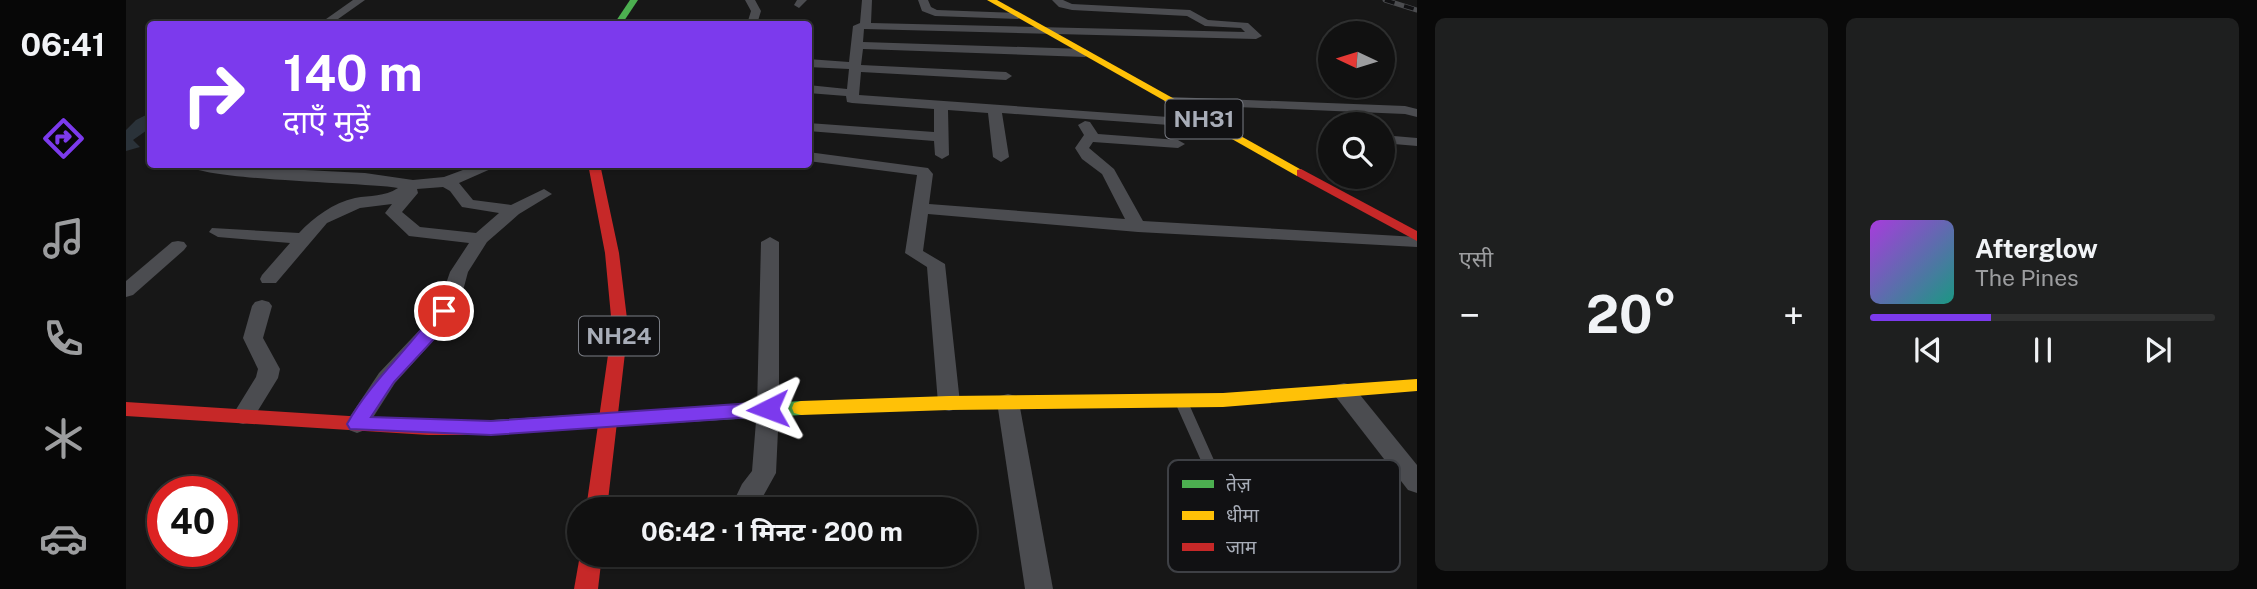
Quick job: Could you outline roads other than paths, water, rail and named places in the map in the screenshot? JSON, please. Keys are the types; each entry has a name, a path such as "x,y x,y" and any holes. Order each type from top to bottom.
{"main road":[{"name":"NH31","path":"991,0 1417,239"},
{"path":"620,21 631,1"},
{"name":"NH24","path":"595,168 612,253 621,327 599,497"},
{"path":"126,409 357,424 491,428 768,409 1289,397 1417,385"},
{"path":"586,589 589,567"}],"street":[{"path":"328,21 360,0"},
{"path":"750,0 756,11 753,21"},
{"path":"865,26 867,0"},
{"path":"923,0 926,9 935,13 1018,16"},
{"path":"1011,94 995,109 852,99 858,28 865,26 1256,36 1247,26 1205,23 1190,13 1072,7 1057,0"},
{"path":"1148,0 1172,1"},
{"path":"857,45 1085,53"},
{"path":"997,50 1011,94"},
{"path":"812,63 855,67 1011,94 1082,115 1211,124"},
{"path":"812,89 852,93"},
{"path":"1171,101 1405,110 1417,113"},
{"path":"941,106 942,155"},
{"path":"995,109 1001,157"},
{"path":"1082,115 1090,136"},
{"path":"812,127 941,137"},
{"path":"1090,136 1178,144"},
{"path":"1090,136 1082,148 1085,154 1110,172 1138,227"},
{"path":"1395,140 1417,142"},
{"path":"812,157 923,171 925,174 914,253 936,264 949,403"},
{"path":"205,168 284,169 416,184 446,182 484,168"},
{"path":"446,182 456,188 468,204 513,210"},
{"path":"269,279 321,219 356,203 392,199 416,184"},
{"path":"416,184 396,208 393,213 396,217 415,232 480,239"},
{"path":"357,424 387,378 437,324 451,298 459,272 480,239 513,210 544,194"},
{"path":"919,208 1138,227 1417,239"},
{"path":"218,232 304,239"},
{"path":"748,497 764,473 768,409 770,242"},
{"path":"126,291 178,246"},
{"path":"243,416 267,377 268,369 254,338 262,306"},
{"path":"1344,391 1399,460"},
{"path":"1008,402 1039,589"},
{"path":"1400,462 1417,483"}],"lane":[{"path":"1181,400 1208,460"}],"railway":[{"path":"1385,0 1417,10"}]}
